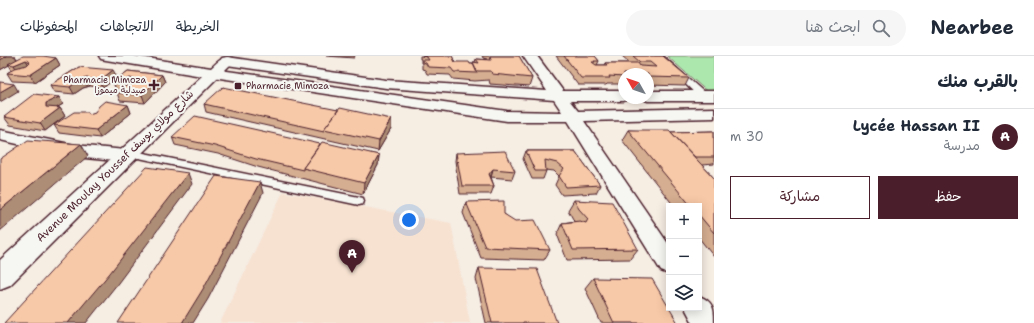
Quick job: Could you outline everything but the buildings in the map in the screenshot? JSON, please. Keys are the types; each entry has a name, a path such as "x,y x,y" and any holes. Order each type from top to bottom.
{"street":[{"path":"106,56 219,62 386,84 558,96 618,96"},
{"path":"530,56 573,116 666,259"},
{"path":"219,62 507,116 714,113"},
{"name":"Avenue Moulay Youssef شارع مولاي يوسف","path":"0,277 125,156 219,62"},
{"path":"654,96 708,96"},
{"path":"0,135 75,150 125,156"},
{"path":"700,311 708,323"}],"lane":[{"path":"659,56 708,96"},
{"path":"125,156 139,155 359,201"}],"shaded area":[{"path":"283,192 451,223 470,323 220,323"}],"green space":[{"path":"667,56 714,56 714,95 711,95"}],"place":[{"name":"Pharmacie Mimoza صيدلية ميموزا","path":"154,85"},
{"name":"Pharmacie Mimoza","path":"238,86"},
{"name":"Lycée Hassan II","path":"352,273"}]}
